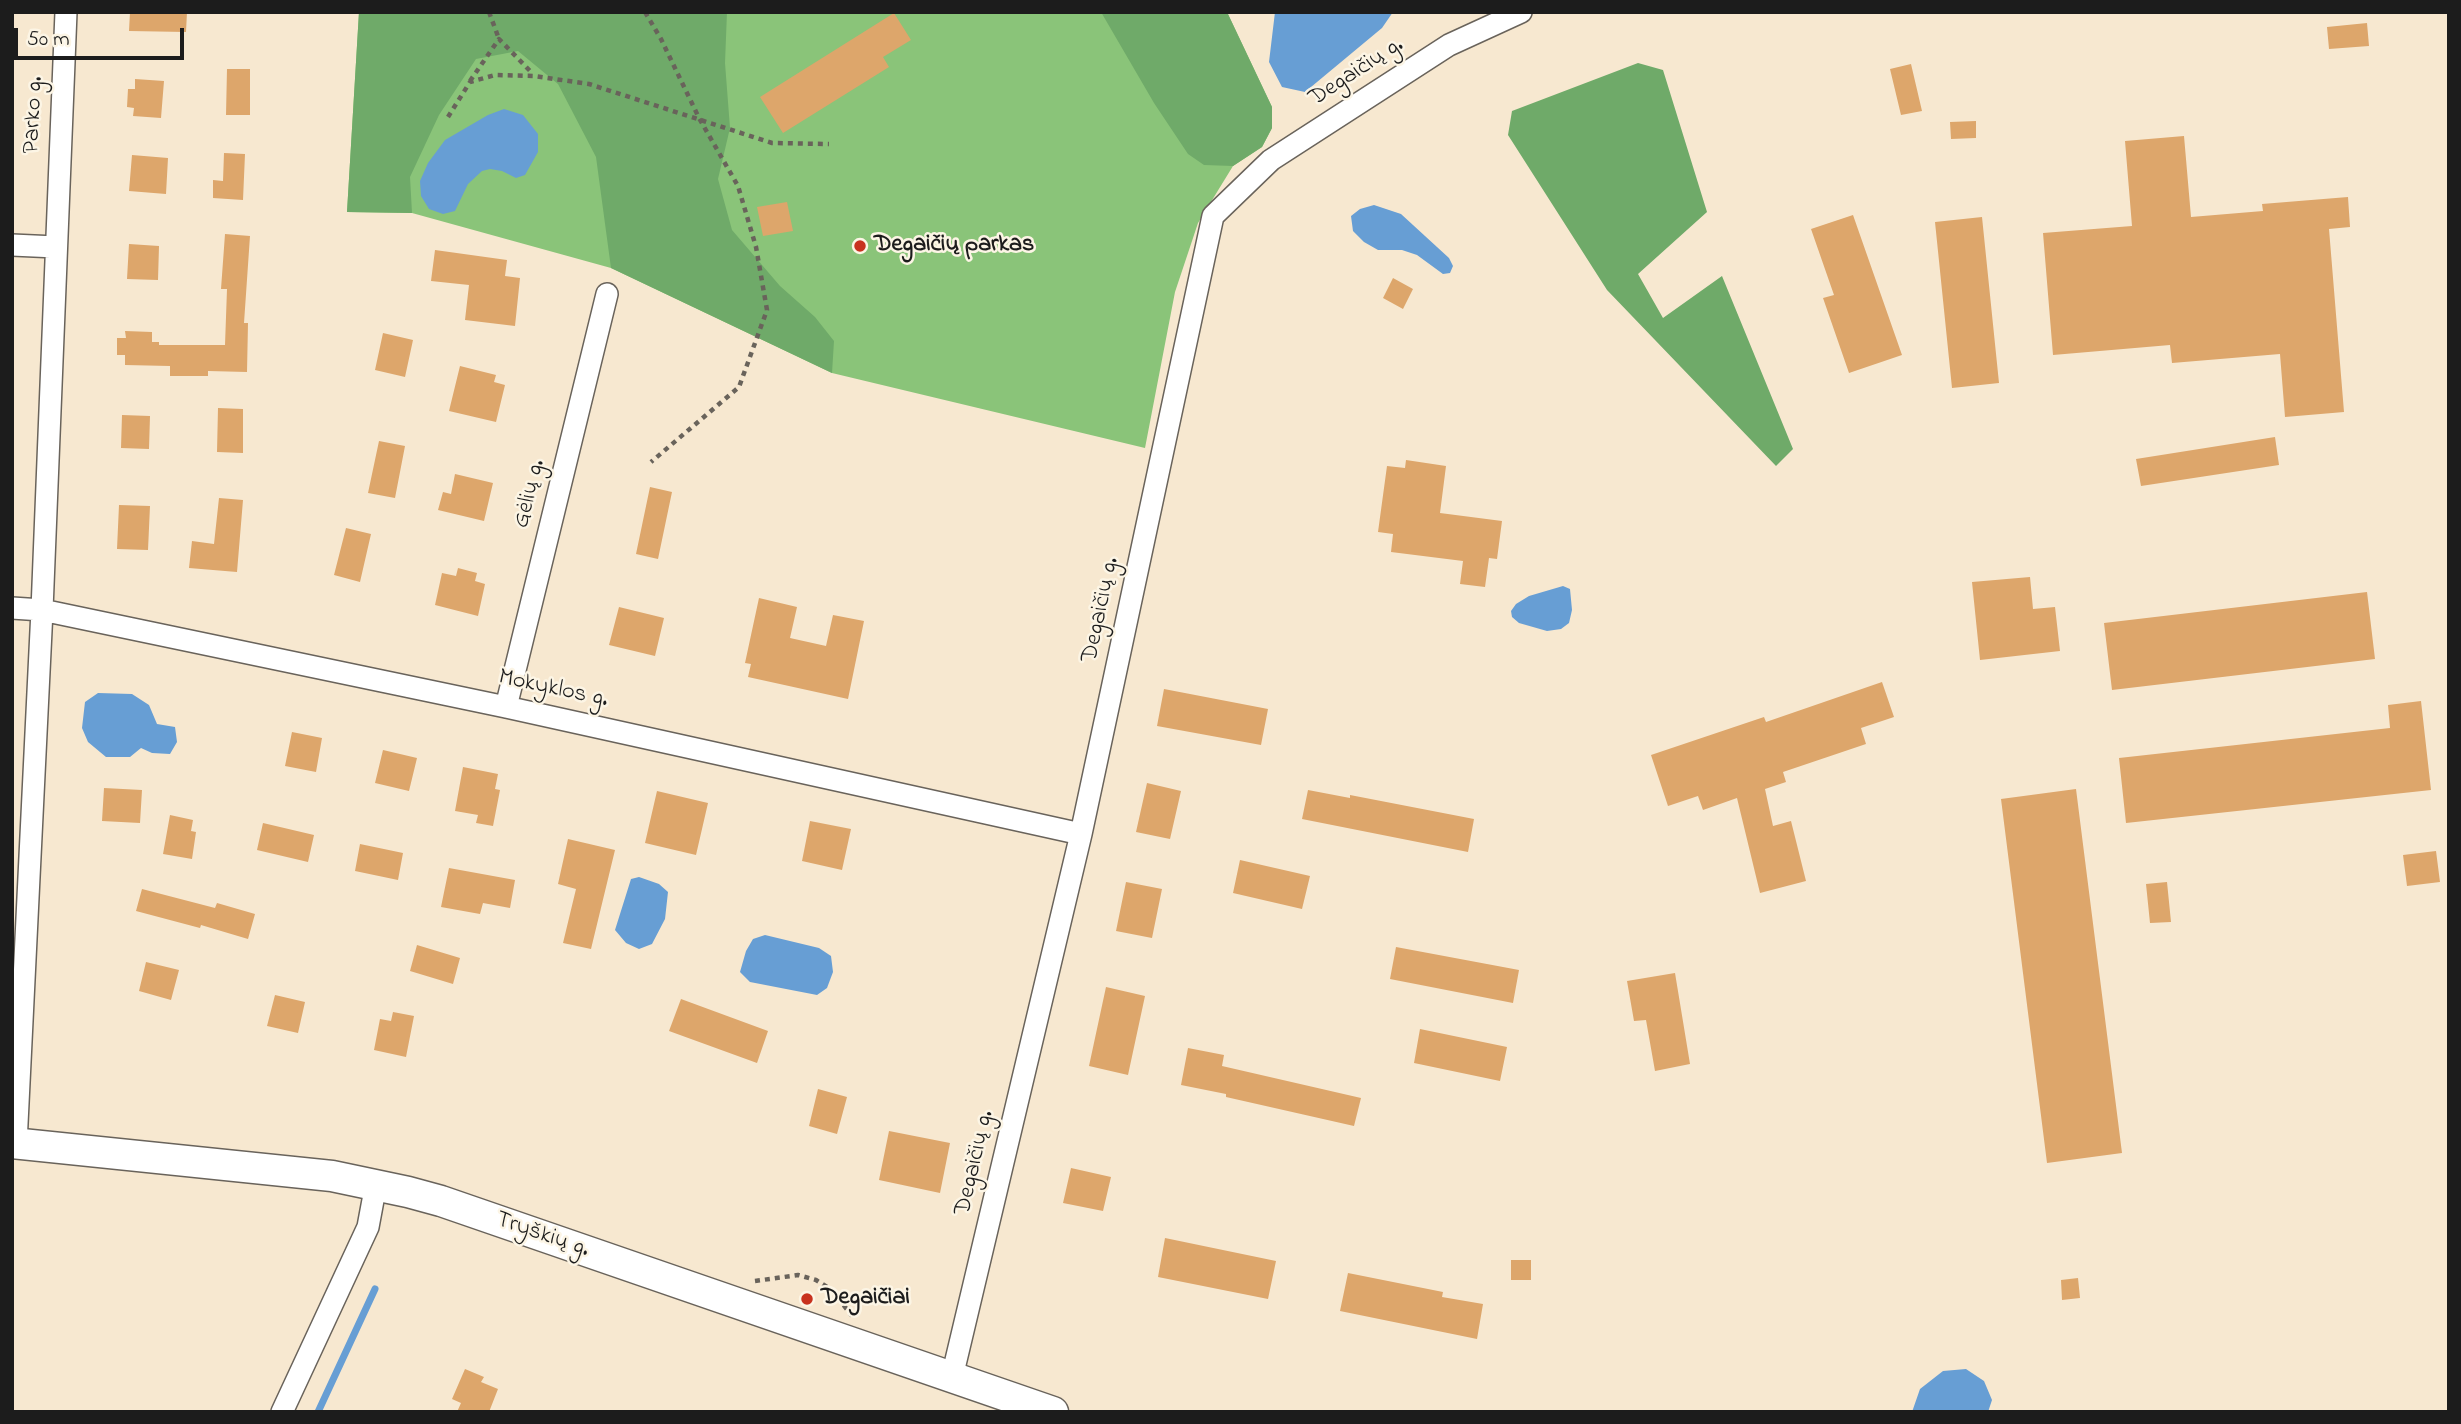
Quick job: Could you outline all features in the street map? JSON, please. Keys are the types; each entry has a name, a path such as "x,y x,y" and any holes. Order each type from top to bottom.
{"main road":[{"name":"Tryškių g.","path":"14,1144 332,1176 376,1184 441,1201 1053,1412"}],"street":[{"name":"Parko g.","path":"14,1144 42,610 66,12"},
{"name":"Degaičių g.","path":"952,1377 1080,834 1213,216 1271,160 1449,45 1521,12"},
{"path":"12,245 56,247"},
{"name":"Gėlių g.","path":"506,707 607,294"},
{"name":"Mokyklos g.","path":"12,608 42,610 506,707 1080,834"},
{"path":"282,1412 368,1227 376,1184"}],"path":[{"path":"489,12 499,39 534,76"},
{"path":"645,12 699,118 738,186 756,247 767,310 739,387 651,462"},
{"path":"448,117 499,39"},
{"path":"470,82 495,75 534,76 589,85 772,143 828,144"}],"green space":[{"name":"Degaičių parkas","path":"359,12 1227,12 1272,107 1272,128 1262,147 1233,166 1198,223 1175,292 1145,448 832,373 611,268 412,213 347,212"},
{"path":"359,12 727,12 725,63 730,128 718,179 732,230 780,286 815,317 834,341 832,373 611,268 596,157 558,84 518,51 476,59 439,115 410,177 412,213 347,212"},
{"path":"1101,12 1227,12 1272,107 1272,128 1262,147 1233,166 1204,165 1188,154 1154,103"},
{"path":"1638,63 1663,70 1707,212 1638,274 1663,318 1722,276 1793,449 1776,466 1607,290 1508,135 1512,111"}],"water":[{"path":"1275,12 1393,12 1382,28 1305,92 1282,87 1269,62"},
{"path":"504,109 523,115 538,134 538,152 525,175 516,178 502,171 482,171 468,184 455,211 443,214 429,209 421,196 420,181 428,163 445,140 488,115"},
{"path":"1374,205 1401,214 1449,258 1453,266 1450,273 1443,274 1417,255 1402,250 1378,250 1364,242 1353,231 1351,216 1360,209"},
{"path":"1563,586 1570,589 1572,610 1569,623 1561,629 1547,631 1519,623 1512,617 1511,611 1516,604 1529,596"},
{"path":"98,693 132,694 149,705 157,724 175,727 177,742 170,754 152,753 141,748 130,757 106,757 88,742 82,728 85,702"},
{"path":"639,877 659,884 668,892 665,919 652,944 639,949 626,943 615,930 631,879"},
{"path":"765,935 819,948 831,956 833,972 827,988 817,995 750,982 740,972 746,951 753,939"},
{"path":"1966,1369 1984,1381 1992,1400 1988,1412 1912,1412 1920,1389 1943,1371"}],"building":[{"path":"130,12 187,12 186,32 129,31"},
{"path":"894,13 911,40 883,57 889,67 783,133 760,97"},
{"path":"2367,23 2369,46 2329,49 2327,27"},
{"path":"1911,64 1922,111 1901,115 1890,69"},
{"path":"227,69 250,69 250,115 226,115"},
{"path":"135,79 164,81 161,118 133,116 134,108 127,107 128,89 135,89"},
{"path":"1976,121 1976,138 1951,139 1950,122"},
{"path":"2184,136 2191,217 2263,211 2262,204 2348,197 2350,227 2329,229 2344,412 2285,417 2280,354 2172,363 2170,345 2053,355 2043,233 2132,226 2125,141"},
{"path":"224,153 245,154 243,200 213,198 213,180 223,181"},
{"path":"132,155 168,158 166,194 129,191"},
{"path":"787,202 793,231 763,236 757,207"},
{"path":"1853,215 1902,355 1849,373 1823,298 1834,295 1811,229"},
{"path":"1982,217 1999,383 1952,388 1935,222"},
{"path":"225,234 250,236 244,323 248,323 247,372 208,371 208,376 170,376 170,366 125,365 125,355 117,355 117,338 126,338 125,331 152,332 152,342 159,342 159,345 225,345 227,289 221,289"},
{"path":"129,244 159,246 158,280 127,279"},
{"path":"435,250 507,260 505,276 520,278 515,326 465,320 469,285 431,281"},
{"path":"1393,278 1413,289 1403,309 1383,298"},
{"path":"383,333 413,340 405,377 375,370"},
{"path":"460,366 496,375 494,382 505,385 496,422 449,411"},
{"path":"218,408 243,409 243,453 217,452"},
{"path":"122,415 150,416 149,449 121,448"},
{"path":"2275,437 2279,465 2141,486 2136,459"},
{"path":"379,441 405,446 395,498 368,493"},
{"path":"1406,460 1446,466 1440,513 1502,521 1497,559 1489,558 1485,587 1460,584 1463,561 1391,552 1393,534 1378,532 1387,466 1405,468"},
{"path":"455,474 493,483 484,521 438,510 443,492 451,494"},
{"path":"650,487 672,492 658,559 636,554"},
{"path":"219,498 243,500 237,572 189,568 192,541 214,544"},
{"path":"119,505 150,506 148,550 117,549"},
{"path":"346,528 371,534 360,582 334,575"},
{"path":"458,568 477,573 475,581 485,584 478,616 435,605 442,573 456,576"},
{"path":"2030,577 2033,609 2055,607 2060,651 1980,660 1972,582"},
{"path":"2367,592 2375,659 2112,690 2104,623"},
{"path":"759,598 797,607 790,638 826,646 833,615 864,621 848,699 748,677 751,664 745,663"},
{"path":"619,607 664,618 655,656 609,645"},
{"path":"1882,682 1894,717 1861,728 1866,744 1783,772 1786,782 1765,789 1773,826 1791,821 1806,881 1760,893 1737,798 1703,810 1698,796 1668,806 1651,755 1764,717 1766,722"},
{"path":"1164,689 1268,709 1261,745 1157,726"},
{"path":"2421,701 2431,790 2126,823 2119,758 2390,728 2388,705"},
{"path":"292,732 322,738 316,772 285,766"},
{"path":"383,750 417,758 409,791 375,783"},
{"path":"463,767 498,774 495,789 500,790 493,826 476,823 478,815 455,811"},
{"path":"1147,783 1181,791 1170,839 1136,832"},
{"path":"104,788 142,790 140,823 102,821"},
{"path":"2076,789 2122,1153 2047,1163 2001,799"},
{"path":"1308,790 1350,798 1350,795 1474,819 1468,852 1302,819"},
{"path":"657,791 708,803 696,855 645,843"},
{"path":"170,815 193,820 191,831 196,832 192,859 163,854"},
{"path":"810,821 851,829 842,870 802,861"},
{"path":"263,823 314,835 308,862 257,850"},
{"path":"568,839 615,850 591,949 563,943 576,889 558,884"},
{"path":"360,844 403,853 398,880 355,871"},
{"path":"2436,851 2440,882 2407,886 2403,855"},
{"path":"1240,860 1310,876 1302,909 1233,893"},
{"path":"449,868 515,880 510,908 483,903 480,914 441,907"},
{"path":"1126,882 1162,889 1152,938 1116,931"},
{"path":"2167,882 2171,922 2150,923 2146,884"},
{"path":"142,889 215,908 217,903 255,914 248,939 201,925 200,928 136,911"},
{"path":"417,945 460,958 453,984 410,971"},
{"path":"1396,947 1519,970 1513,1003 1390,979"},
{"path":"146,962 179,970 171,1000 139,991"},
{"path":"1675,973 1690,1064 1655,1071 1646,1020 1634,1021 1627,981"},
{"path":"1106,987 1145,996 1128,1075 1089,1066"},
{"path":"275,995 305,1002 298,1033 267,1026"},
{"path":"681,999 768,1031 757,1063 669,1031"},
{"path":"393,1012 414,1016 406,1057 374,1050 380,1019 391,1021"},
{"path":"1420,1029 1507,1047 1500,1081 1414,1063"},
{"path":"1188,1048 1224,1055 1222,1066 1361,1098 1354,1126 1181,1085"},
{"path":"818,1089 847,1097 837,1134 809,1126"},
{"path":"889,1131 950,1143 940,1193 879,1180"},
{"path":"1071,1168 1111,1177 1103,1211 1063,1203"},
{"path":"1165,1238 1276,1261 1268,1299 1158,1277"},
{"path":"1511,1260 1531,1260 1531,1280 1511,1280"},
{"path":"1348,1273 1443,1292 1442,1297 1483,1304 1477,1339 1340,1311"},
{"path":"2078,1278 2080,1298 2062,1300 2061,1280"},
{"path":"465,1369 484,1377 481,1382 498,1389 489,1412 457,1412 461,1403 452,1399"}],"waterway":[{"path":"318,1412 375,1289"}],"place":[{"name":"Degaičių parkas","path":"860,246"},
{"name":"Degaičiai","path":"807,1299"}]}
